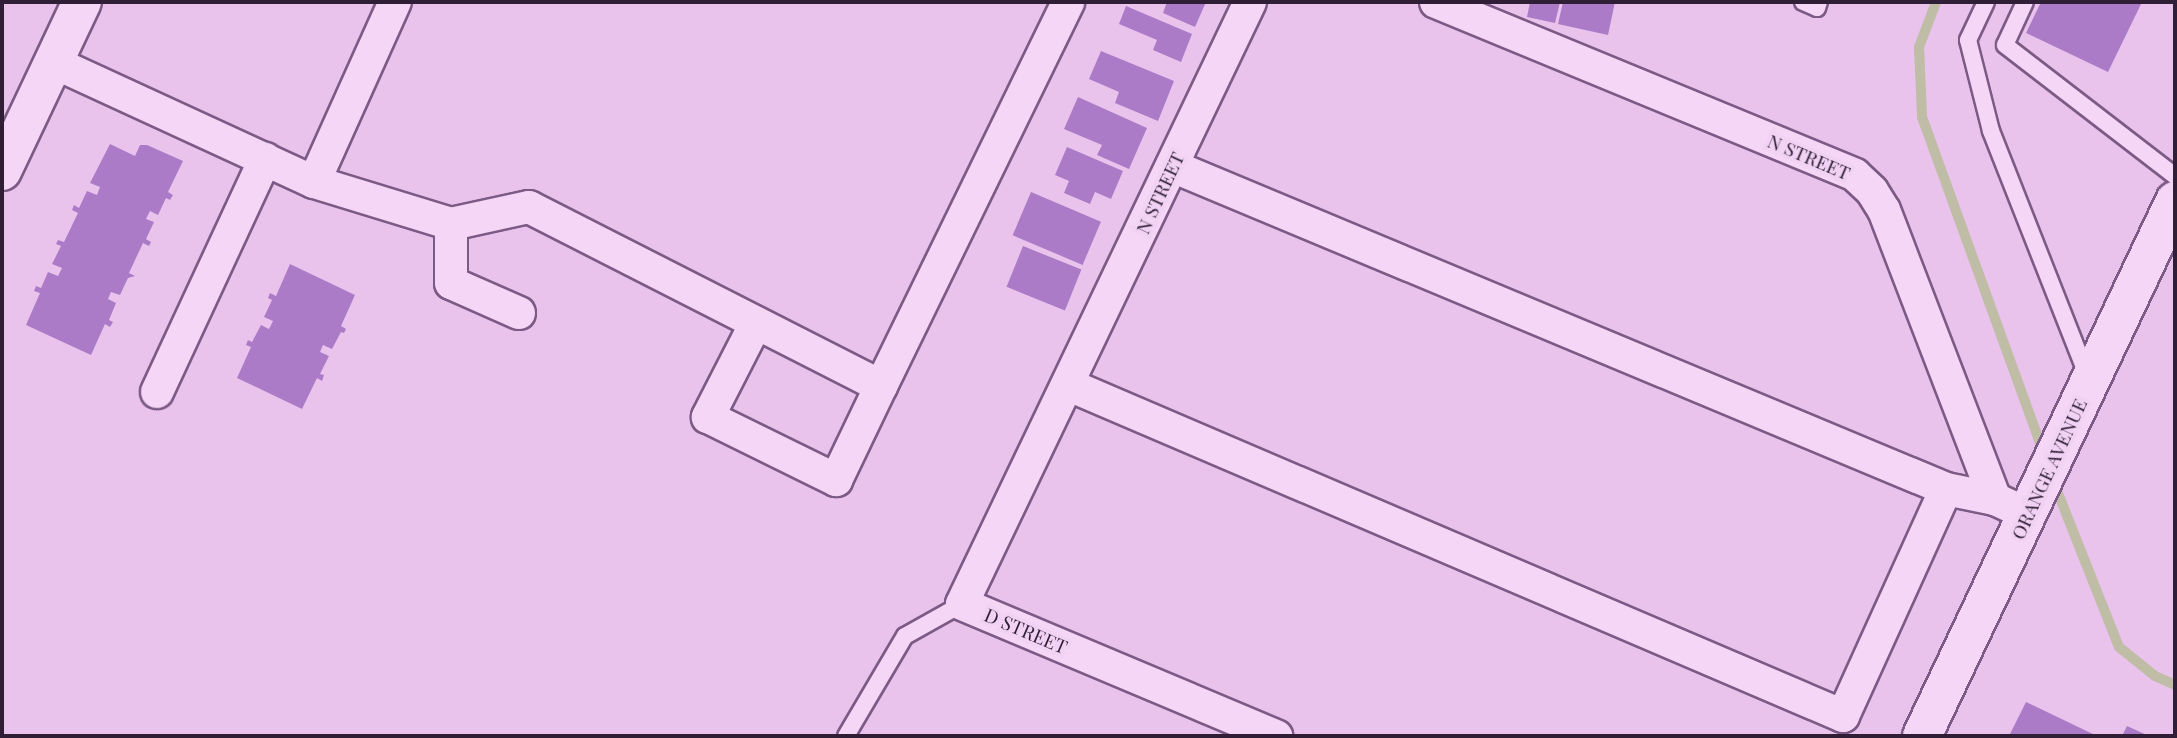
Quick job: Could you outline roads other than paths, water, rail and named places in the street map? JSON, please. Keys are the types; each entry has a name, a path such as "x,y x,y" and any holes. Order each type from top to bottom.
{"street":[{"path":"2,171 82,2"},
{"path":"314,182 395,2"},
{"path":"755,323 708,417 836,481 1068,2"},
{"name":"N STREET","path":"1069,385 1250,2"},
{"name":"N STREET","path":"1436,2 1855,175 1872,191 1884,210 2020,501"},
{"path":"53,62 314,182 451,224 529,207 881,386"},
{"path":"157,392 265,159"},
{"path":"1172,166 1946,489 2020,501"},
{"name":"ORANGE AVENUE","path":"1922,736 2020,501 2084,395 2173,213"},
{"path":"451,224 451,283 519,313"},
{"path":"1069,385 1843,716 1946,489"},
{"name":"D STREET","path":"1069,385 962,604 1276,736"}],"lane":[{"path":"1803,2 1816,8 1819,2"},
{"path":"1986,2 1968,40 1991,131 2084,395"},
{"path":"2025,2 2005,45 2175,176"},
{"path":"846,736 905,635 962,604"}],"waterway":[{"path":"1936,2 1919,47 1922,117 2043,452"},
{"path":"2054,483 2119,647 2155,676 2175,685"}]}
